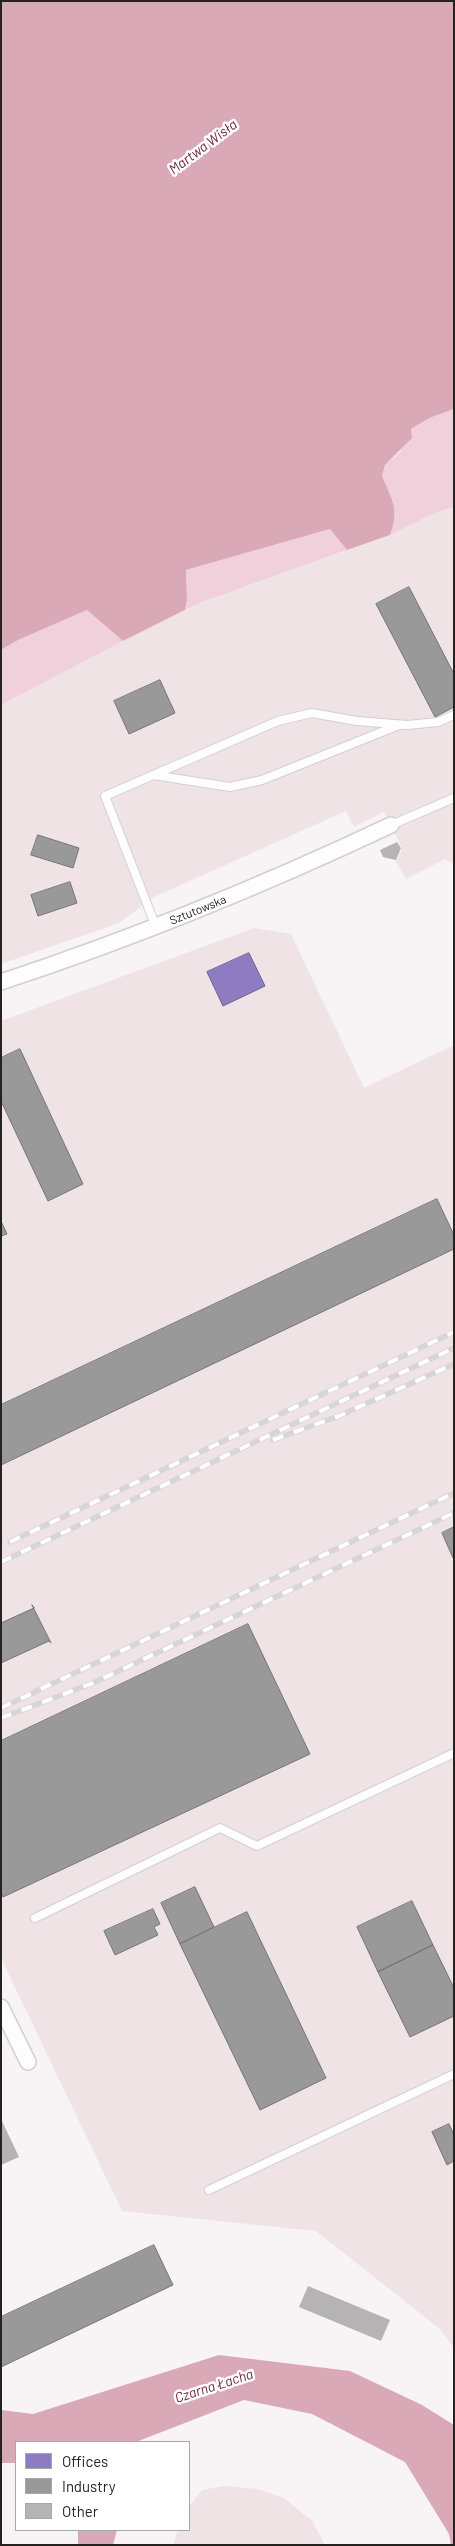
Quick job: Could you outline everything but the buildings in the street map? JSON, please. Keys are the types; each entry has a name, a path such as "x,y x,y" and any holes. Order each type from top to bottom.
{"street":[{"name":"Sztutowska","path":"1,982 156,927 274,880 391,825"},
{"path":"1,2007 28,2062"}],"lane":[{"path":"156,927 105,796 278,721 312,713 357,721 401,724 438,722 454,715"},
{"path":"153,775 230,786 238,785 262,780 401,724"},
{"path":"391,825 454,798"},
{"path":"35,1918 220,1828 257,1846 454,1752"},
{"path":"209,2190 454,2074"}],"shaded area":[{"path":"454,409 454,507 437,512 390,535 393,526 394,505 382,476 385,465 400,452 411,429 428,418"},
{"path":"454,507 454,865 445,859 406,879 396,862 402,848 384,812 354,827 346,811 154,897 119,923 1,964 1,705 202,602 390,535 437,512"},
{"path":"330,529 347,550 202,602 185,610 187,600 186,570"},
{"path":"87,610 123,641 1,705 1,650 18,640"},
{"path":"254,928 291,934 364,1088 454,1045 454,2348 440,2329 316,2231 122,2211 1,1958 1,1021"},
{"path":"225,2486 258,2489 284,2498 312,2521 325,2545 173,2545 178,2531 190,2531 190,2506 202,2490"}],"water":[{"name":"Martwa Wisła","path":"1,1 454,1 454,409 429,418 411,429 412,438 385,465 382,476 394,505 393,526 390,535 347,550 330,529 186,570 187,600 185,610 123,641 87,610 18,640 1,650"},
{"name":"Czarna Łacha","path":"219,2355 350,2371 422,2405 454,2425 454,2545 451,2545 449,2534 405,2462 312,2414 244,2400 139,2441 15,2441 15,2463 1,2463 1,2410 33,2414"},
{"path":"78,2531 117,2531 113,2545 78,2545"}],"railway":[{"path":"10,1542 454,1332"},
{"path":"1,1562 454,1348"},
{"path":"273,1440 339,1416 454,1364"},
{"path":"1,1708 454,1493"},
{"path":"1,1718 93,1683 454,1513"}]}
